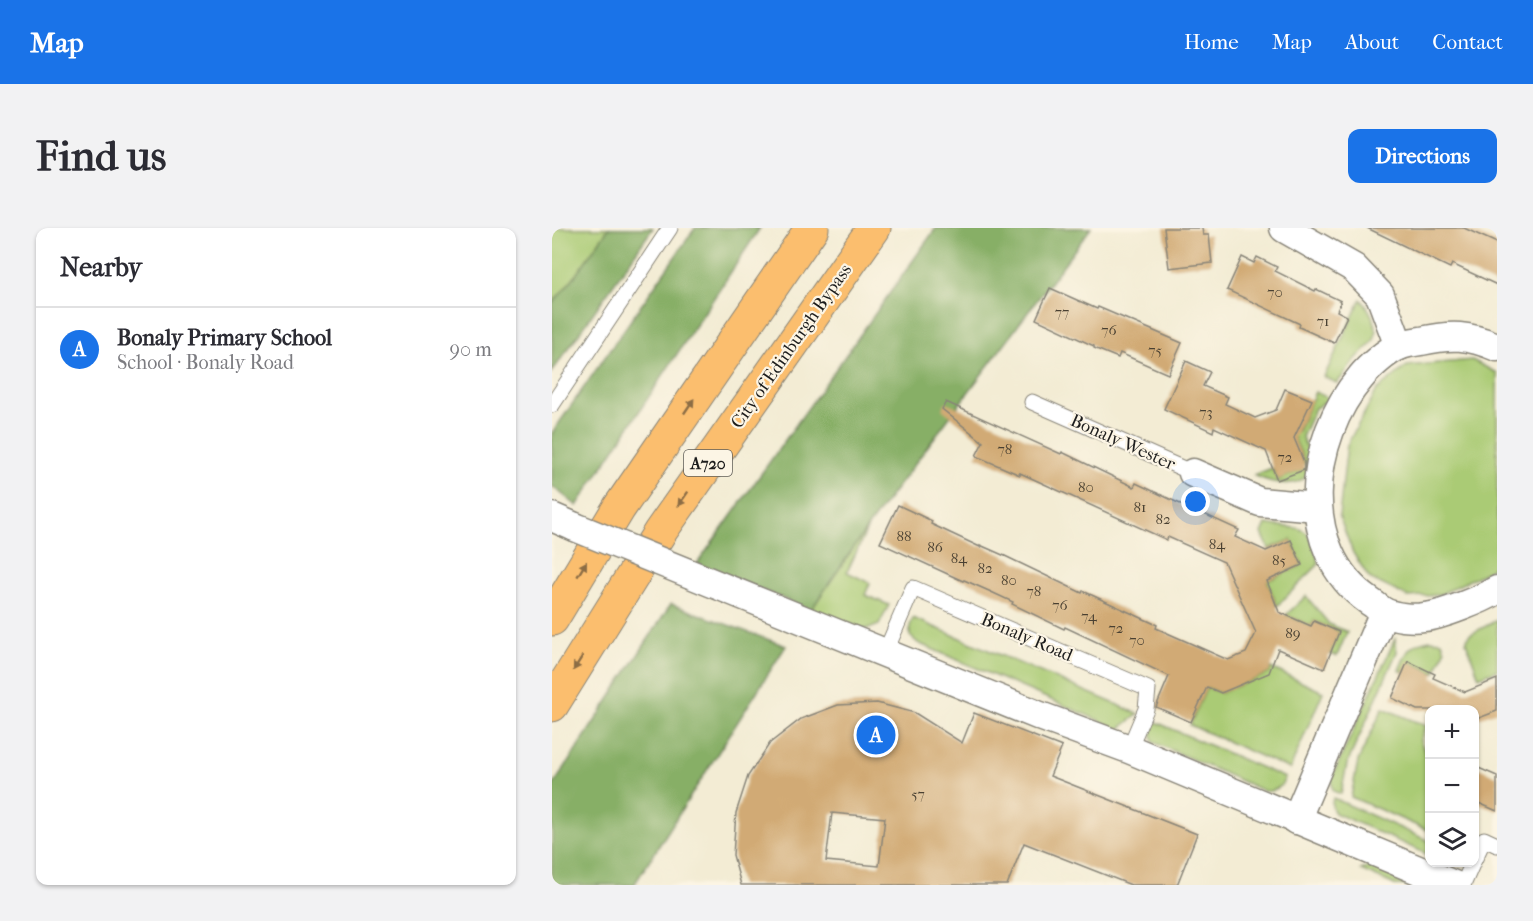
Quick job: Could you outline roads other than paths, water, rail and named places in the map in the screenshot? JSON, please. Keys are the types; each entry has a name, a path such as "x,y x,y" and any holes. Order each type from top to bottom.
{"highway":[{"name":"A720","path":"552,619 619,508 812,228"},
{"name":"City of Edinburgh Bypass","path":"552,705 660,532 874,228"}],"street":[{"path":"1284,228 1354,268 1380,295 1399,346"},
{"path":"1497,347 1477,339 1453,336 1399,346 1370,366 1353,386 1339,408 1328,434 1320,464 1317,507 1323,538 1333,563 1348,584 1384,612 1403,617 1425,618 1497,590"},
{"name":"Bonaly Wester","path":"1193,473 1260,502 1317,507"},
{"path":"563,522 1040,716 1129,749 1454,885"},
{"path":"1296,820 1384,612"}],"lane":[{"path":"552,405 670,228"},
{"name":"Bonaly Wester","path":"1032,402 1193,473"},
{"name":"Bonaly Road","path":"885,653 913,588 1148,689 1146,709 1129,749"},
{"path":"1479,850 1484,839 1497,845"},
{"path":"1463,885 1471,867"}],"place":[{"name":"Bonaly Primary School","path":"876,735"}]}
